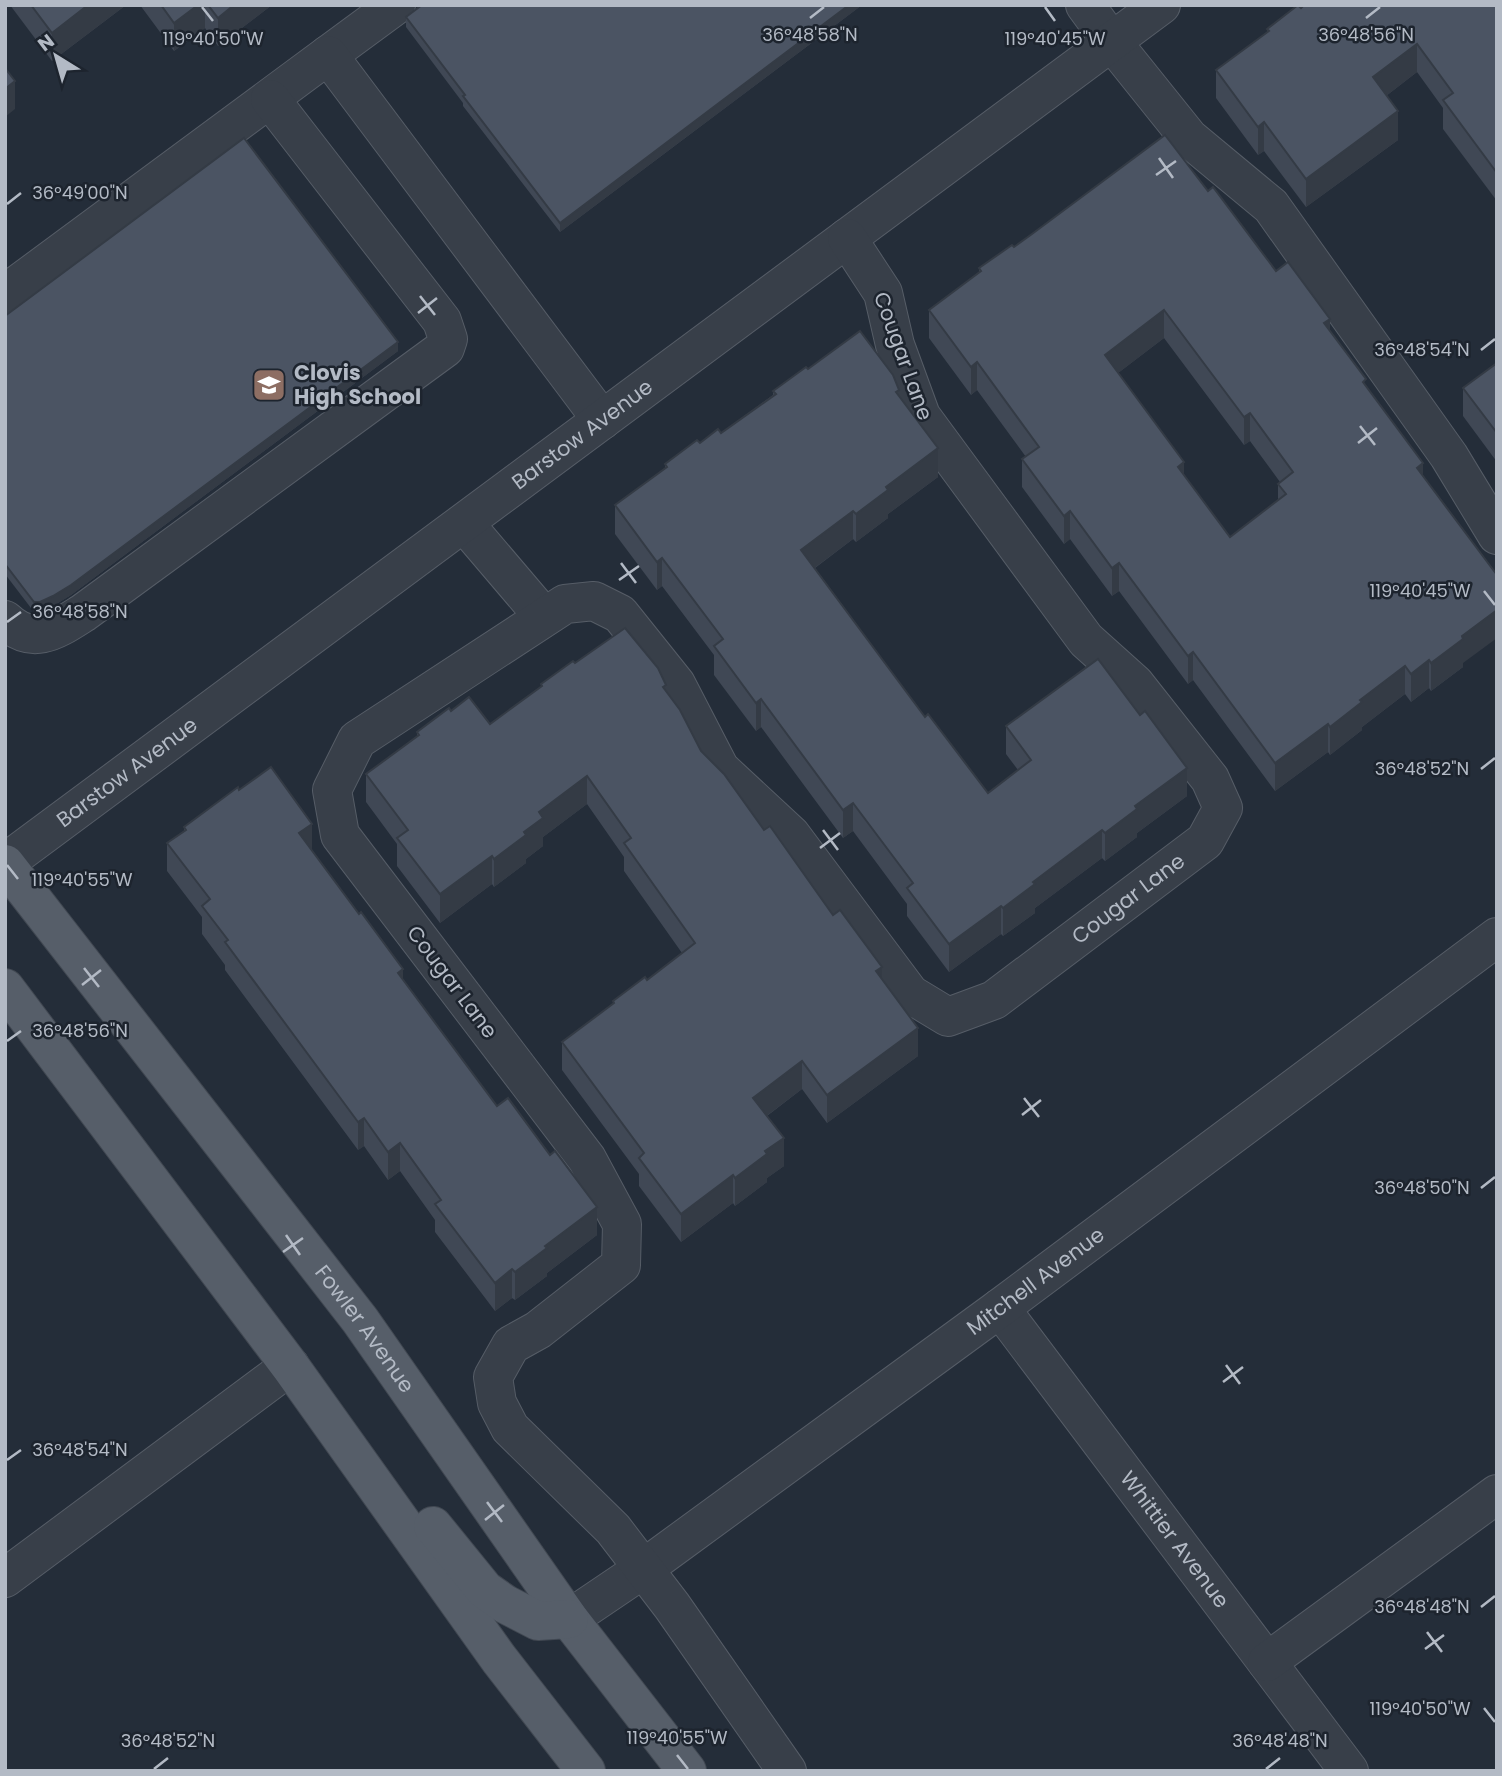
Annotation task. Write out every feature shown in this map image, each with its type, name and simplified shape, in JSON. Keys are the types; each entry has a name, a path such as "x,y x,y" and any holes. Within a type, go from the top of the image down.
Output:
{"main road":[{"name":"Fowler Avenue","path":"5,864 360,1320 569,1619 687,1771"},
{"path":"5,988 290,1366 499,1659 586,1771"},
{"path":"378,1489 415,1503 485,1590 505,1604 538,1621 569,1619"}],"street":[{"path":"5,294 396,5"},
{"path":"1085,5 1189,138 1271,206 1449,456 1497,536"},
{"name":"Barstow Avenue","path":"5,864 1161,5"},
{"path":"328,55 602,420"},
{"path":"5,620 16,630 36,635 55,630 83,613 445,348 448,340 442,321 270,99"},
{"name":"Cougar Lane","path":"643,1569 613,1529 510,1428 497,1403 493,1377 511,1345 538,1330 621,1265 622,1224 587,1159 340,835 332,790 357,740 565,604 594,601 620,614 676,684 720,769 790,835 910,994 948,1017 994,1000 1205,841 1223,808 1210,779 1135,684 1086,640 921,416 895,345 883,293 848,238"},
{"path":"464,523 544,617"},
{"name":"Mitchell Avenue","path":"569,1619 643,1569 1000,1308 1497,937"},
{"name":"Whittier Avenue","path":"1000,1308 1349,1771"},
{"path":"5,1578 290,1366"},
{"path":"1267,1662 1497,1494"},
{"path":"643,1569 787,1771"}],"building":[{"path":"31,5 88,5 52,33"},
{"path":"161,5 198,5 174,23"},
{"path":"208,5 234,5 218,18"},
{"path":"422,5 849,5 560,223 406,17"},
{"path":"1298,5 1301,8 1304,5 1497,5 1497,173 1443,100 1453,93 1417,44 1373,77 1398,111 1306,179 1264,122 1258,127 1216,70 1269,31 1267,29"},
{"path":"5,68 15,81 5,89"},
{"path":"1165,135 1208,191 1213,187 1276,271 1288,262 1330,319 1324,323 1366,379 1363,382 1423,463 1417,468 1497,575 1497,610 1462,636 1463,639 1411,674 1405,666 1330,727 1328,724 1275,763 1193,652 1188,656 1119,563 1112,568 1070,511 1064,516 1022,459 1039,447 977,362 971,367 929,310 981,271 979,268 1012,245 1014,247","holes":["1164,310 1244,417 1250,413 1293,472 1278,484 1286,494 1230,537 1178,467 1184,462 1105,355"]},
{"path":"244,138 398,342 71,585 40,602 34,602 5,564 5,316"},
{"path":"860,331 893,375 899,390 896,392 938,448 886,487 888,490 856,514 853,511 801,550 925,717 928,714 988,793 1031,760 1006,726 1098,659 1140,715 1145,711 1187,768 1135,806 1137,809 1105,833 1102,830 1003,908 1001,906 949,944 907,888 913,883 853,803 843,810 761,699 756,703 714,646 723,639 662,558 657,562 615,505 667,467 665,464 697,440 700,443 718,429 721,433 776,394 773,391"},
{"path":"1497,363 1497,433 1463,388"},
{"path":"625,628 658,668 666,685 663,687 680,710 701,751 724,774 764,830 770,826 833,915 840,910 882,967 876,971 918,1028 827,1095 802,1061 753,1098 784,1138 735,1178 733,1175 681,1214 639,1158 644,1153 562,1042 645,977 647,980 695,943 624,843 631,838 587,776 539,812 543,818 524,832 526,835 440,894 397,838 408,830 366,774 419,735 417,732 449,708 451,711 469,697 490,724 573,661 575,663"},
{"path":"271,767 312,824 299,833 403,969 398,973 497,1106 508,1098 550,1155 555,1151 597,1207 515,1272 512,1269 495,1283 435,1204 441,1200 400,1143 388,1152 364,1118 358,1122 225,942 228,940 202,906 210,899 167,843 238,787 239,790"}],"place":[{"name":"Clovis High School","path":"269,385"}]}
